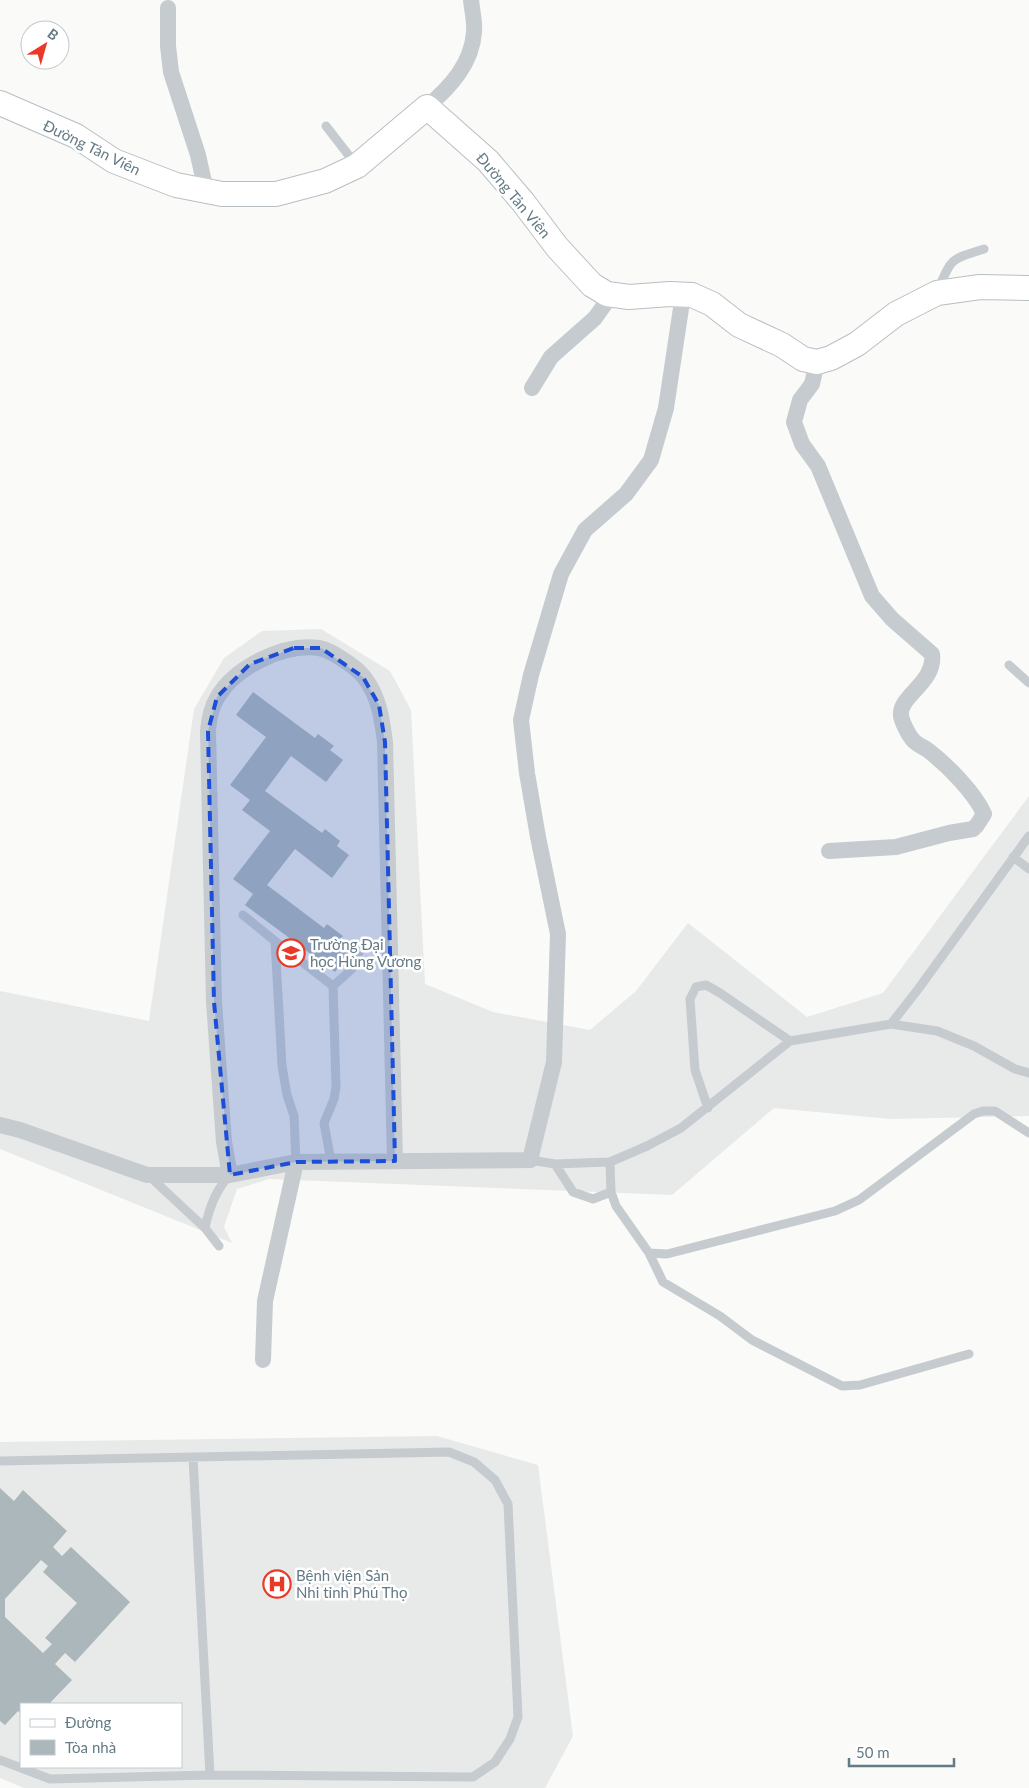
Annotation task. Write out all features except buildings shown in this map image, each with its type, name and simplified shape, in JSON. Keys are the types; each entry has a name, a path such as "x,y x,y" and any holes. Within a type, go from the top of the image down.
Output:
{"street":[{"path":"427,108 455,80 468,60 474,32 471,0"},
{"path":"168,8 168,46 171,72 198,155 206,191"},
{"name":"Đường Tản Viên","path":"0,103 76,136 114,161 176,186 222,194 276,194 325,181 358,166 427,108 488,161 557,247 592,285 607,294 629,297 670,294 692,295 712,304 739,325 782,345 803,359 817,362"},
{"path":"828,851 896,847 949,833 973,829 984,814 978,802 961,782 930,752 912,740 901,717 902,709 911,695 927,678 933,661 932,654 892,619 872,596 818,466 802,444 794,422 800,400 812,384 817,362 831,358 857,344 896,314 936,293 980,287 1029,288"},
{"path":"532,388 551,358 595,318 612,294"},
{"path":"0,1125 20,1130 148,1175 230,1175 296,1162 530,1160 554,1062 558,934 538,837 527,773 521,720 531,675 561,574 585,530 626,494 651,460 666,408 683,295"},
{"path":"230,1175 224,1142 214,1002 208,730 210,712 217,697 229,682 250,664 294,648 320,648 343,660 363,677 379,705 385,742 394,1161"},
{"path":"263,1360 265,1301 296,1162"}],"lane":[{"path":"326,126 358,166"},
{"path":"936,293 950,262 957,257 984,250"},
{"path":"1009,665 1029,683"},
{"path":"891,1024 1029,836"},
{"path":"1013,857 1029,869"},
{"path":"243,915 333,986"},
{"path":"275,942 282,1066 287,1095 294,1116 296,1162"},
{"path":"331,1161 324,1123 334,1099 336,1087 333,986 352,969 360,950"},
{"path":"708,1108 695,1070 690,999 696,987 706,985 720,993 790,1042"},
{"path":"530,1160 555,1164 610,1162 647,1146 681,1128 790,1042 891,1024 937,1031 974,1046 1015,1069 1029,1073"},
{"path":"649,1253 667,1254 835,1210 859,1200 974,1114 995,1110 1029,1133"},
{"path":"610,1162 611,1192 616,1206 649,1253 663,1282 720,1316 752,1340 842,1386 860,1385 969,1354"},
{"path":"555,1164 573,1192 593,1199 611,1192"},
{"path":"148,1175 205,1228 218,1246"},
{"path":"205,1228 208,1211 220,1185 230,1175"},
{"path":"0,1461 449,1452 474,1462 495,1480 508,1504 518,1717 510,1739 495,1762 474,1777 210,1775 50,1779 21,1768"},
{"path":"193,1458 210,1775"},
{"path":"0,1760 20,1768"}],"highlighted area":[{"path":"294,648 321,648 363,677 379,705 385,742 395,1161 296,1162 230,1175 214,1002 208,731 217,697 250,664"}],"shaded area":[{"name":"Trường Đại học Hùng Vương","path":"321,629 390,671 411,710 425,984 493,1012 590,1030 636,991 688,923 807,1017 883,993 1029,796 1029,1116 890,1119 774,1108 672,1195 269,1179 237,1189 224,1227 232,1243 0,1149 0,991 149,1021 194,709 224,658 262,631"},
{"name":"Bệnh viện Sản Nhi tỉnh Phú Thọ","path":"437,1436 538,1465 573,1736 545,1788 24,1788 0,1778 0,1442"}],"place":[{"name":"Trường Đại học Hùng Vương","path":"291,953"},
{"name":"Bệnh viện Sản Nhi tỉnh Phú Thọ","path":"277,1584"}]}
